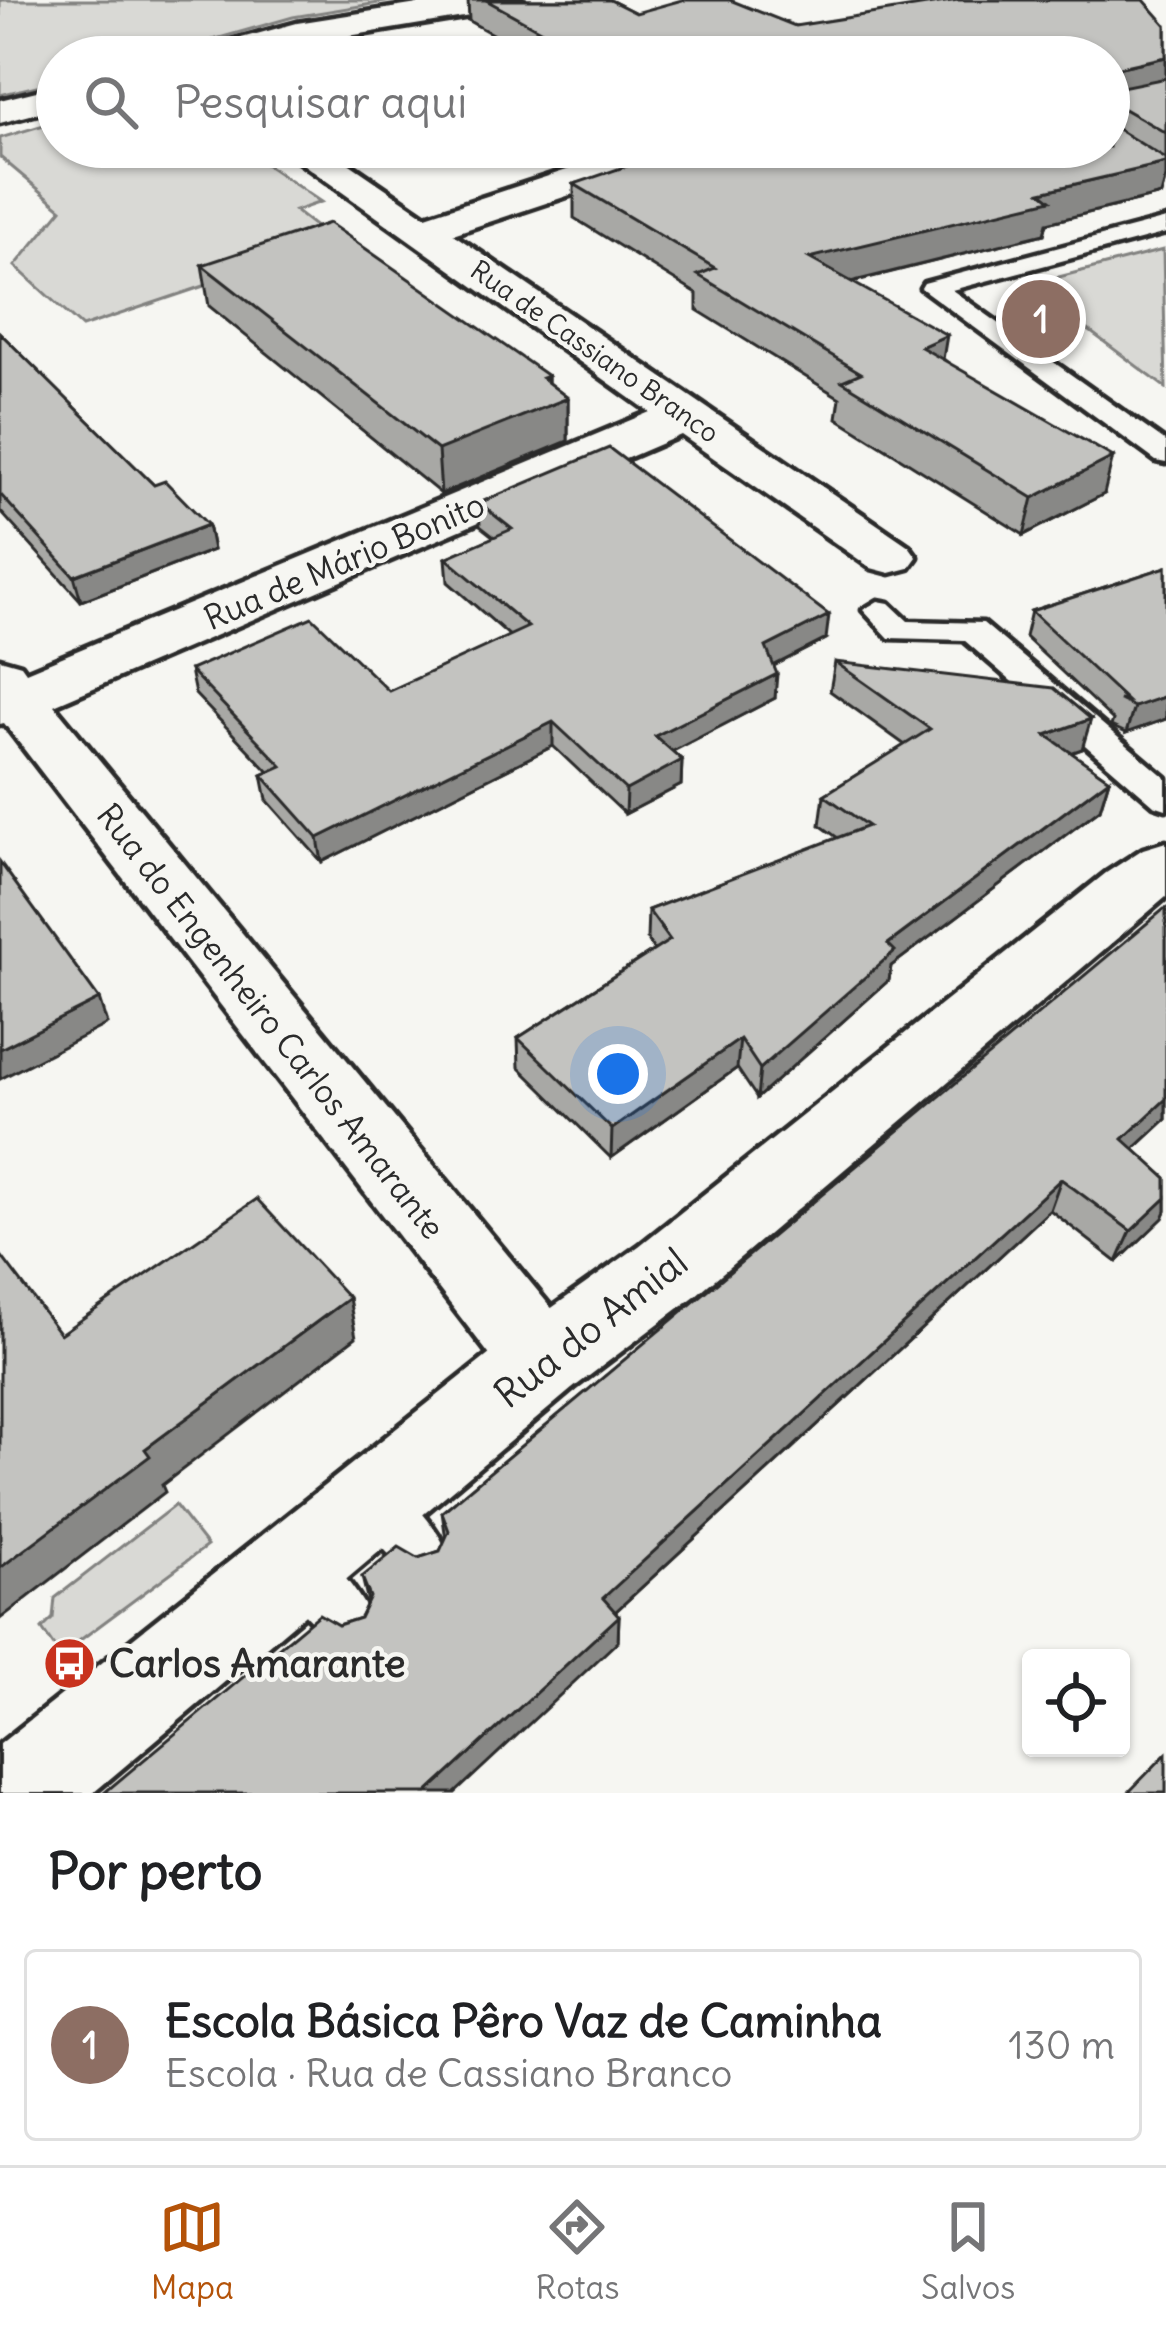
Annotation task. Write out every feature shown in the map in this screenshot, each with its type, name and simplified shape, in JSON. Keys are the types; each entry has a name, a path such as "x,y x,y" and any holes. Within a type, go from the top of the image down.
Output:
{"street":[{"path":"290,36 506,0"},
{"path":"0,112 36,103"},
{"name":"Rua de Cassiano Branco","path":"330,168 890,557"},
{"path":"421,231 612,168"},
{"name":"Rua de Mário Bonito","path":"6,695 688,414"},
{"name":"Rua do Engenheiro Carlos Amarante","path":"6,695 544,1361"},
{"name":"Rua do Amial","path":"17,1793 322,1593 400,1528 544,1361 667,1271 1129,890 1166,865"}],"lane":[{"path":"1166,226 933,288 1166,455"},
{"path":"878,610 900,631 971,630 1166,797"}],"shaded area":[{"path":"0,0 397,0 293,17 226,36 36,36 36,86 0,95"},
{"path":"36,127 36,168 271,168 321,202 295,211 335,242 82,327 15,266 62,209 0,157 0,138"},
{"path":"1163,250 1166,388 1028,285"},
{"path":"175,1505 207,1546 60,1655 42,1629 53,1618 55,1598"}],"building":[{"path":"486,0 610,0 636,13 682,0 730,0 795,26 958,0 1144,0 1166,25 1166,57 1130,65 1130,36 551,36"},
{"path":"1166,78 1166,133 1130,112 1130,85"},
{"path":"1130,137 1166,163 1041,192 1051,200 809,258 947,335 921,347 1113,457 1033,498 842,381 861,373 698,275 715,268 574,184 621,168 1130,168"},
{"path":"329,223 548,376 542,378 568,398 438,450 202,265"},
{"path":"0,333 154,485 165,481 208,525 74,576 0,494"},
{"path":"609,448 829,615 766,647 777,674 655,736 682,760 626,790 553,722 318,838 262,775 282,766 190,670 312,617 389,691 528,627 446,558 512,529 479,503"},
{"path":"1166,567 1166,696 1134,707 1119,700 1127,701 1031,611"},
{"path":"835,662 1054,688 1091,719 1046,735 1109,779 888,944 895,951 760,1069 740,1039 612,1129 518,1038 670,940 648,910 868,826 824,795 930,729"},
{"path":"0,862 99,999 0,1049"},
{"path":"1164,909 1166,1099 1123,1139 1166,1178 1166,1198 1131,1231 1061,1179 603,1598 619,1616 427,1793 104,1793 319,1614 338,1625 360,1618 370,1597 362,1577 399,1547 418,1558 440,1551 449,1531 442,1512"},
{"path":"257,1199 349,1298 145,1449 150,1456 0,1568 0,1254 60,1334"},
{"path":"1166,1754 1166,1793 1128,1793"}],"place":[{"name":"Escola Básica Pêro Vaz de Caminha","path":"1041,319"},
{"name":"Carlos Amarante","path":"70,1663"}]}
